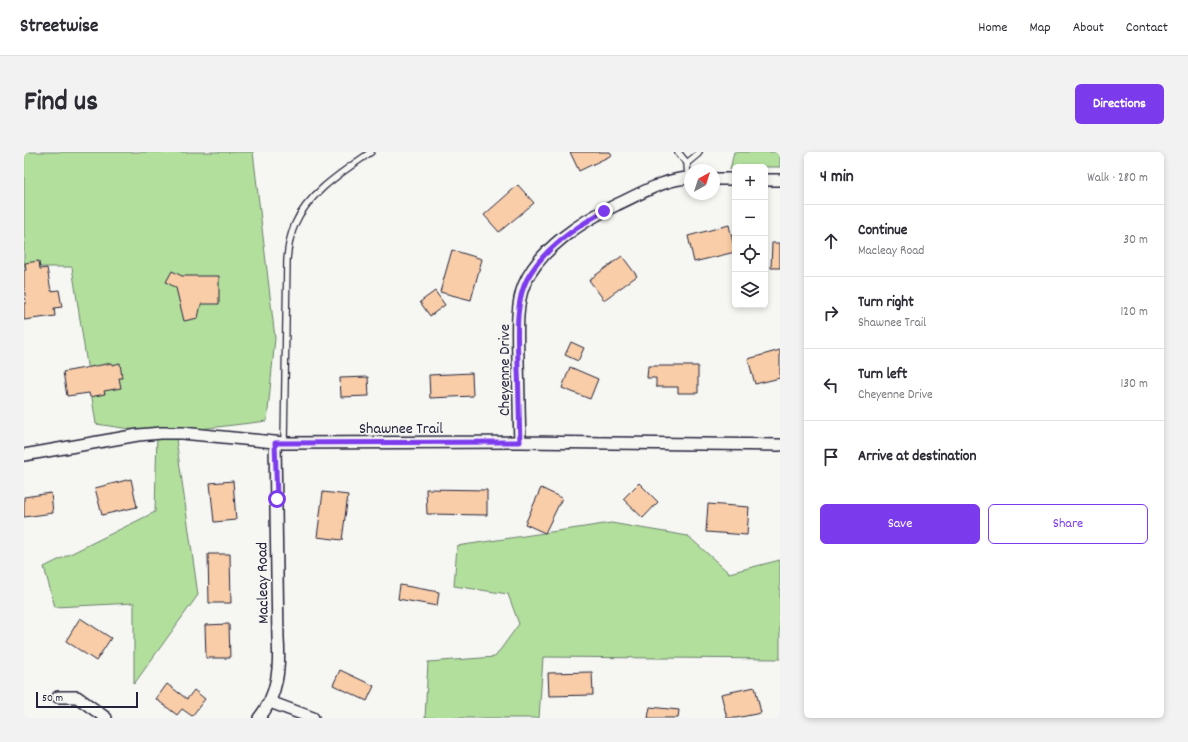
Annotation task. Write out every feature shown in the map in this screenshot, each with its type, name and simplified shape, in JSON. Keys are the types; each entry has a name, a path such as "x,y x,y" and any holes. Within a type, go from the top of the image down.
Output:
{"street":[{"name":"Cheyenne Drive","path":"520,442 518,322 521,295 528,277 545,255 558,242 580,225 604,211 652,188 684,179"},
{"path":"720,179 732,179"},
{"path":"768,180 780,180"},
{"name":"Shawnee Trail","path":"24,455 138,435 161,433 182,433 279,443 520,442 780,445"},
{"name":"Macleay Road","path":"259,718 270,702 277,684 280,657 278,639 279,443"},
{"path":"58,697 77,697 106,718"},
{"path":"270,702 313,718"}],"lane":[{"path":"279,443 289,241 295,223 304,207 333,179 371,152"},
{"path":"678,152 687,163 698,152"}],"green space":[{"path":"24,152 253,152 275,338 267,421 175,432 198,595 134,684 134,603 55,607 44,567 155,512 157,433 96,424 72,267 24,267"},
{"path":"734,152 780,152 780,167 768,167 768,164 732,164 732,170 730,170"},
{"path":"611,523 688,536 729,573 780,560 780,659 543,657 539,718 425,718 428,662 495,657 519,624 508,594 454,586 457,546"}],"building":[{"path":"570,152 610,152 612,155 579,171"},
{"path":"518,185 534,203 499,232 484,215"},
{"path":"729,225 732,238 732,253 694,262 688,236"},
{"path":"772,243 780,243 780,268 771,268"},
{"path":"452,250 482,259 471,300 440,292"},
{"path":"622,256 637,276 604,300 589,280"},
{"path":"39,261 40,269 47,268 51,291 59,290 62,307 54,308 55,316 24,320 24,303 26,303 24,287 24,270 26,270 25,263"},
{"path":"172,271 182,276 219,276 219,304 201,304 198,318 184,321 176,288 166,282"},
{"path":"435,291 445,305 430,316 420,302"},
{"path":"571,342 584,348 578,361 565,355"},
{"path":"780,350 780,378 755,384 748,359"},
{"path":"112,363 112,365 120,363 122,378 119,378 121,388 104,391 105,394 90,397 89,393 67,396 63,372"},
{"path":"648,366 698,366 698,393 678,393 678,387 656,387 656,378 647,378"},
{"path":"570,367 598,379 590,399 562,388"},
{"path":"472,373 473,396 430,398 429,375"},
{"path":"368,377 369,396 341,397 340,378"},
{"path":"131,479 137,507 102,515 95,488"},
{"path":"233,481 236,520 214,522 210,483"},
{"path":"639,483 658,502 643,518 623,499"},
{"path":"541,488 562,498 545,533 525,524"},
{"path":"426,489 487,490 487,515 427,514"},
{"path":"323,492 348,495 342,540 317,537"},
{"path":"51,493 53,513 24,517 24,497"},
{"path":"708,504 749,507 747,535 706,532"},
{"path":"208,554 230,554 231,603 209,603"},
{"path":"400,585 439,592 437,606 398,599"},
{"path":"80,618 111,638 96,661 66,641"},
{"path":"229,624 230,658 206,658 205,625"},
{"path":"340,670 374,686 367,701 333,685"},
{"path":"592,672 593,695 549,696 548,673"},
{"path":"167,684 187,699 194,690 205,699 192,716 182,709 177,715 156,699"},
{"path":"755,687 761,713 736,718 727,718 721,694"},
{"path":"650,707 679,710 678,718 648,718"}],"route":[{"path":"277,499 275,443 520,442 517,335 521,295 524,286 533,270 558,242 580,225 604,211"}]}
